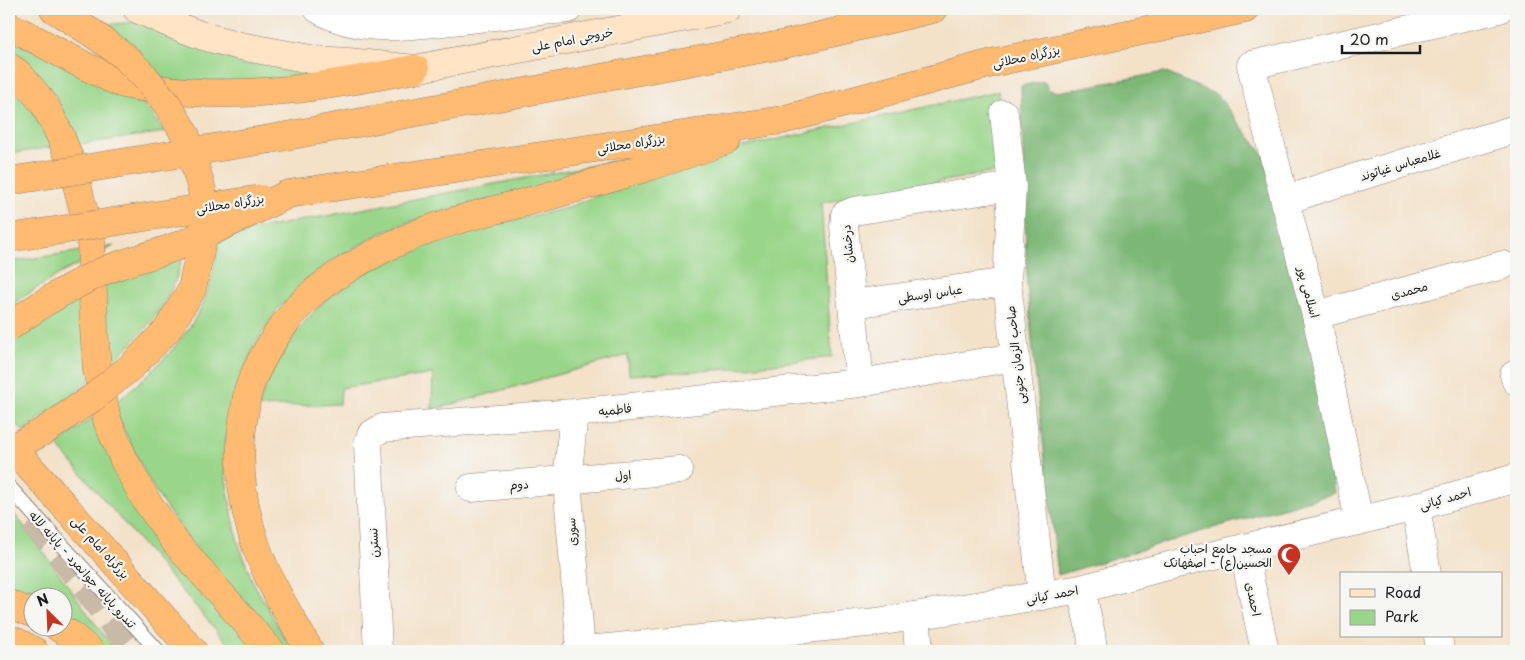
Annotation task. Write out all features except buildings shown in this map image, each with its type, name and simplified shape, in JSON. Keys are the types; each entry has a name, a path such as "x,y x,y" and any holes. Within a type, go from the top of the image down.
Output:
{"highway":[{"path":"9,450 44,431 91,398 132,366 167,330 192,289 205,224 202,190 186,136 167,104 145,77 124,56 54,9"},
{"path":"9,181 270,139 781,45 933,9"},
{"name":"بزرگراه محلاتی","path":"9,238 782,120 996,62 1245,9"},
{"path":"9,26 76,62 124,84 188,93 235,94 291,90 349,82 416,69"},
{"path":"9,67 19,74 45,105 72,165 91,240 97,369 107,420 121,452 145,499 176,543 271,651"},
{"path":"310,651 278,596 256,548 246,511 241,482 240,456 243,420 249,386 268,348 288,320 313,293 338,274 406,238 443,224 679,158 782,120"},
{"path":"9,327 50,299 94,276 138,258 178,246 233,222 288,194"},
{"name":"بزرگراه امام علی","path":"9,444 194,651"},
{"path":"9,604 22,609"},
{"path":"72,636 90,651"},
{"path":"9,639 34,651"}],"main road":[{"name":"خروجی امام علی","path":"137,9 203,36 240,46 316,60 416,69 728,9"}],"street":[{"path":"318,9 334,18 350,22 371,26 401,26 568,9"},
{"name":"اسلامی پور","path":"1359,521 1316,315 1251,65 1499,9"},
{"name":"صاحب الزمان جنوبی","path":"1004,114 1012,186 1007,282 1042,596"},
{"name":"غلامعباس غیاثوند","path":"1285,201 1318,189 1516,129"},
{"name":"درخشان","path":"860,383 844,226 845,215 1012,186"},
{"name":"محمدی","path":"1316,315 1503,265"},
{"name":"عباس اوسطی","path":"853,304 1007,282"},
{"name":"فاطمیه","path":"371,435 382,428 574,413 860,383 1015,357"},
{"name":"سوری","path":"574,413 568,481 581,651"},
{"name":"نسترن","path":"371,435 368,444 378,651"},
{"name":"اول","path":"568,481 679,470"},
{"name":"احمد کیانی","path":"576,651 673,647 876,622 1081,589 1416,507 1516,478"},
{"name":"دوم","path":"471,488 568,481"},
{"path":"1416,507 1427,572"},
{"name":"احمدی","path":"1243,548 1265,651"},
{"path":"1081,589 1092,634 1093,651"},
{"path":"916,616 919,651"},
{"path":"1438,638 1440,651"}],"lane":[{"name":"تندرو پایانه جوانمرد - پایانه لاله","path":"9,487 158,651"}],"green space":[{"path":"138,22 345,71 275,80 166,82 103,25"},
{"path":"9,39 134,91 165,132 73,145 9,55"},
{"path":"1164,72 1217,95 1264,155 1313,341 1335,493 1058,575 1027,284 1021,86 1044,81 1049,90 1058,92"},
{"path":"9,79 23,93 53,147 9,154"},
{"path":"998,91 1006,170 821,203 832,357 731,369 629,375 628,355 432,410 433,374 341,388 340,404 258,407 272,369 288,341 317,308 355,278 407,251 470,230 567,208 715,153"},
{"path":"689,147 410,222 381,233 327,263 277,310 254,346 231,410 226,439 225,471 238,542 252,580 292,651 283,651 178,525 150,482 113,405 154,369 189,328 206,296 220,236"},
{"path":"114,246 61,273 9,306 9,262"},
{"path":"184,251 169,294 155,316 138,337 109,365 101,284"},
{"path":"85,291 89,382 23,431 9,416 9,340"},
{"path":"97,414 253,651 234,651 57,445"},
{"path":"9,508 33,537 70,588 22,588 22,597 9,591"},
{"path":"72,591 115,651 105,651 72,624"}],"tunnel":[{"path":"32,521 48,538 134,651"}],"place":[{"name":"مسجد جامع احباب الحسین(ع) - اصفهانک","path":"1289,576"}]}
